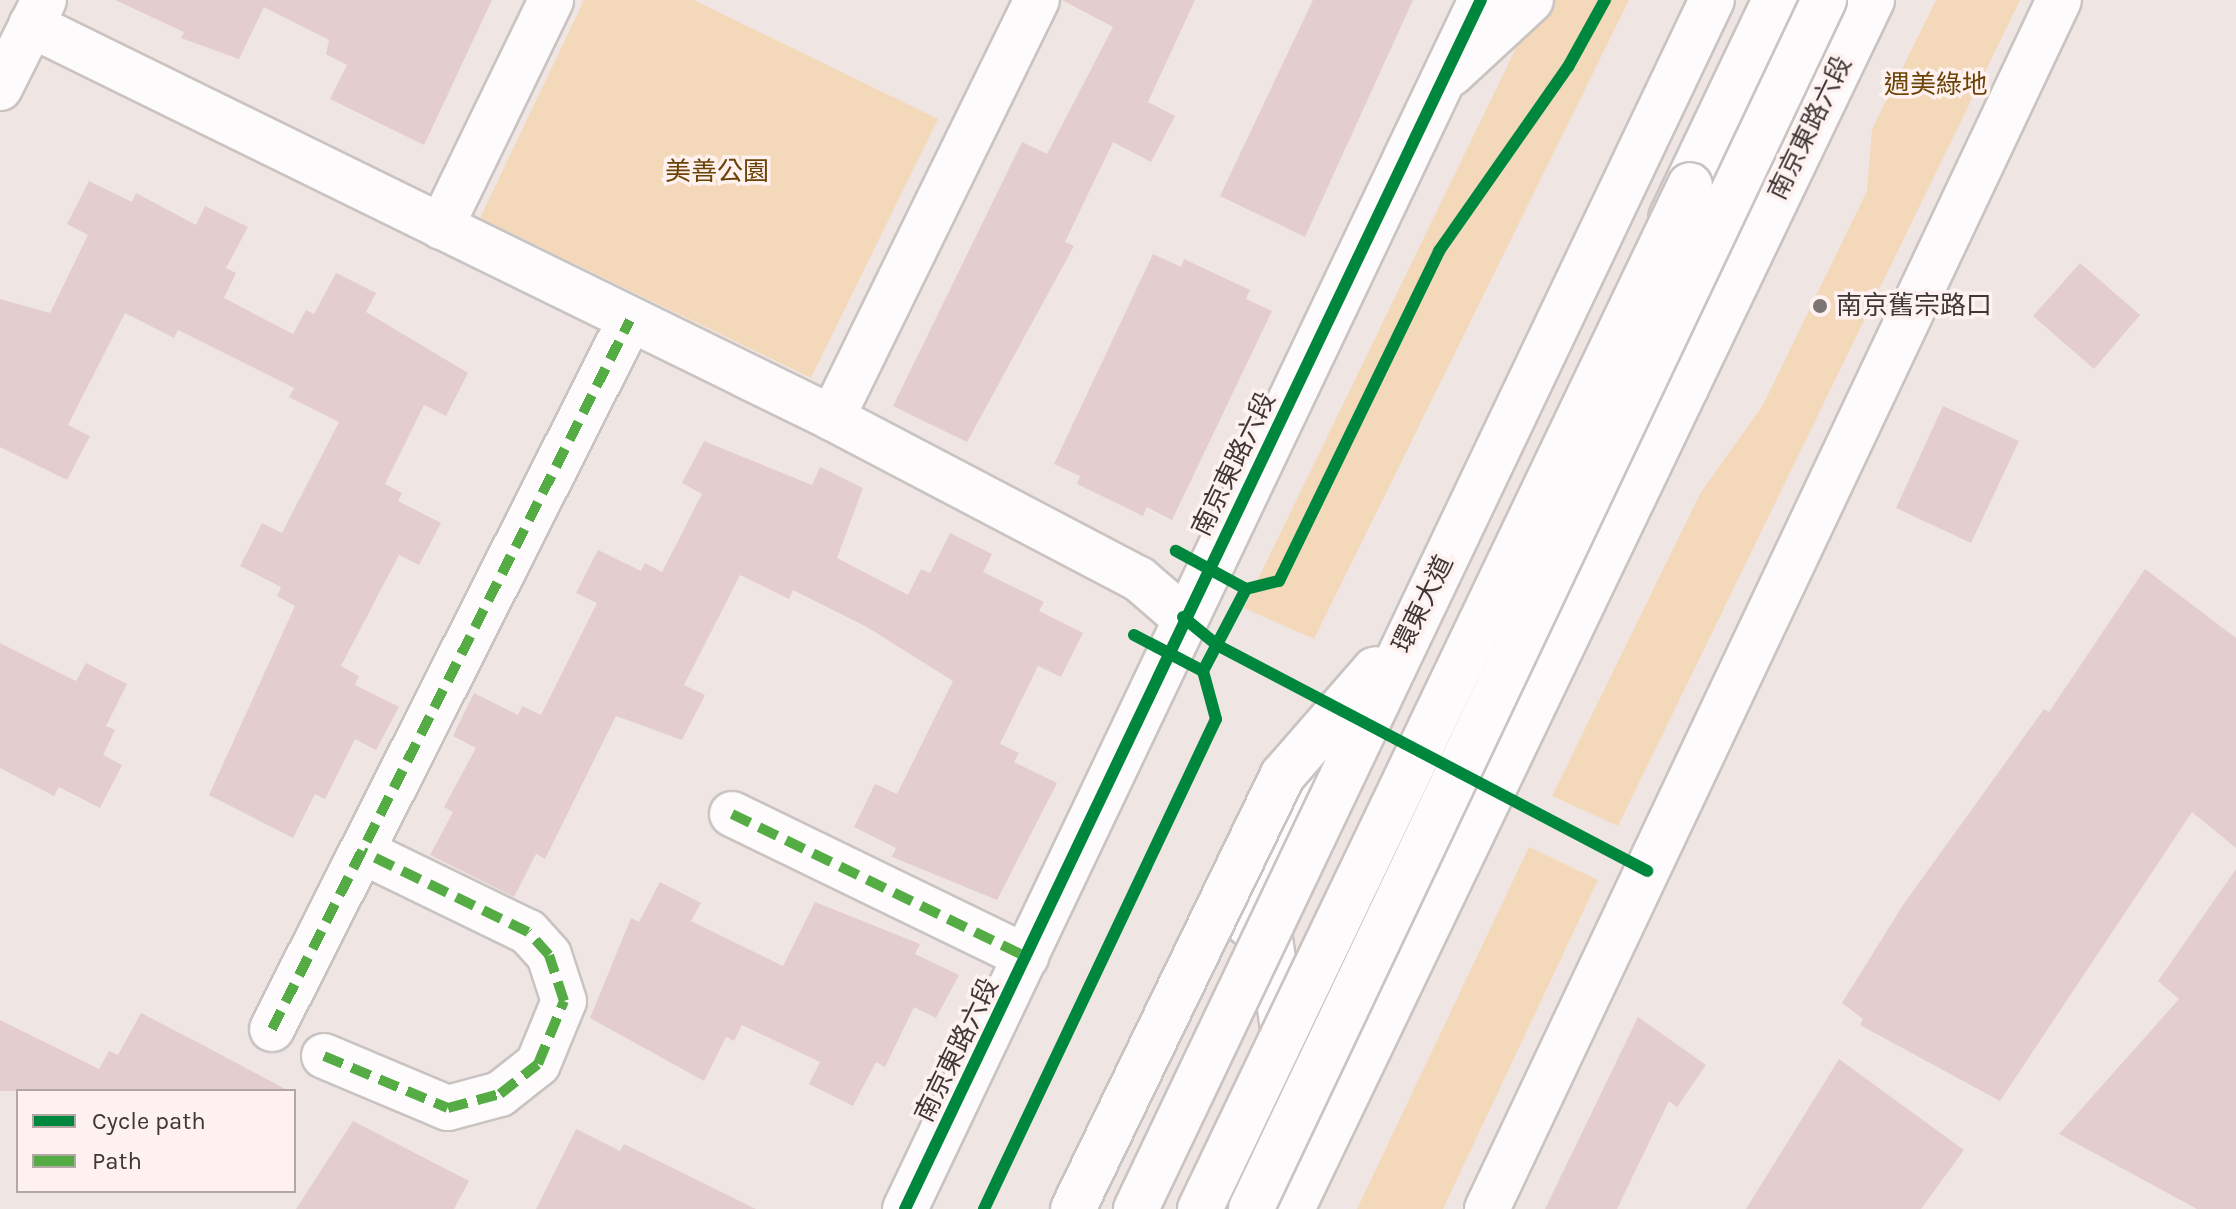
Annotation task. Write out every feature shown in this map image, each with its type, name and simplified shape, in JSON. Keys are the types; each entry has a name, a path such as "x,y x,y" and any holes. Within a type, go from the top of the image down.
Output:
{"main road":[{"path":"441,227 551,0"},
{"path":"832,418 1037,0"},
{"name":"南京東路六段","path":"905,1209 1026,957 1183,617 1481,0"},
{"path":"1443,80 1531,0"},
{"path":"1116,1209 1263,890 1691,0"},
{"name":"環東大道","path":"1136,1209 1712,0"},
{"path":"1198,1209 1775,0"},
{"name":"南京東路六段","path":"1292,1209 1872,0"},
{"path":"1487,1209 2059,0"},
{"path":"1198,1209 1690,185 1819,11"},
{"path":"1251,1209 1819,11"},
{"path":"0,88 38,13 441,227 832,418 1139,579 1183,617"},
{"path":"272,1029 630,320"},
{"path":"1502,573 1686,388"},
{"path":"1073,1209 1283,775 1413,624"},
{"path":"732,814 1026,957"},
{"path":"324,1056 448,1108 500,1094 538,1064 564,1001 549,955 528,932 363,852"},
{"path":"1263,890 1283,1029"}],"green space":[{"name":"美善公園","path":"584,0 694,0 938,119 811,378 480,218"},
{"path":"1554,0 1629,0 1314,639 1244,608 1517,46"},
{"name":"週美綠地","path":"1936,0 2020,0 1618,826 1552,796 1701,492 1763,405 1867,191 1872,129"},
{"path":"1529,847 1598,880 1443,1209 1357,1209"}],"building":[{"path":"115,0 492,0 424,145 330,99 347,65 326,54 329,40 264,7 239,59 181,38 184,32"},
{"path":"1062,0 1195,0 1148,102 1175,116 1151,162 1113,142 1065,242 1074,246 967,442 893,406 1022,142 1047,154 1113,27"},
{"path":"1313,0 1413,0 1305,237 1220,196"},
{"path":"89,181 132,202 136,193 196,225 205,206 248,227 226,268 236,273 224,298 293,334 306,310 314,314 336,273 376,293 366,312 468,373 446,416 424,405 385,484 402,493 398,501 441,523 419,565 399,555 341,666 359,676 355,685 399,707 376,750 355,739 325,799 315,794 293,838 209,795 295,606 277,596 281,587 240,566 262,523 282,533 339,422 289,397 294,388 178,330 174,338 125,313 68,425 90,436 67,480 0,447 0,299 50,313 88,235 67,224"},
{"path":"1153,254 1181,267 1184,259 1250,290 1246,299 1272,311 1172,520 1147,507 1143,516 1077,484 1080,476 1054,464"},
{"path":"2080,263 2140,315 2094,369 2033,316"},
{"path":"1943,406 2019,441 1971,543 1896,508"},
{"path":"704,441 812,485 820,467 863,488 837,558 908,595 921,569 930,573 950,533 992,554 983,572 1044,602 1039,611 1083,633 1061,677 1038,666 1000,744 1019,753 1014,762 1057,783 997,900 892,857 896,848 854,827 875,784 897,794 953,681 867,627 793,590 789,599 740,575 684,685 705,695 682,740 616,716 545,859 536,854 514,897 430,855 453,812 444,807 476,748 453,736 474,693 518,715 522,706 541,715 597,603 576,593 598,550 641,571 645,563 662,572 702,494 682,483"},
{"path":"2145,569 2236,638 2236,848 2192,812 2000,1101 1860,1025 1863,1019 1842,1003 1903,905 2044,709 2049,712"},
{"path":"0,643 76,681 86,663 127,684 106,726 115,730 103,755 122,765 100,808 59,787 54,796 0,768"},
{"path":"2236,869 2236,1209 2197,1209 2059,1134 2179,999 2158,981"},
{"path":"660,882 701,903 691,921 783,966 815,902 920,944 915,954 959,975 936,1018 914,1007 885,1067 876,1062 853,1106 809,1084 820,1062 742,1025 734,1041 726,1037 704,1081 590,1018 631,918 639,922"},
{"path":"141,1013 285,1089 0,1091 0,1020 99,1069 109,1051 118,1055"},
{"path":"1638,1017 1706,1065 1677,1107 1669,1101 1617,1209 1545,1209"},
{"path":"1839,1059 1964,1150 1921,1209 1746,1209"},
{"path":"353,1121 469,1181 454,1209 296,1209"},
{"path":"576,1129 620,1151 624,1144 756,1209 536,1209"}],"marked path":[{"path":"272,1029 630,320"},
{"path":"732,814 1026,957"},
{"path":"324,1056 448,1108 500,1094 538,1064 564,1001 549,955 528,932 363,852"}],"cycle path":[{"path":"905,1209 1481,0"},
{"path":"1246,589 1279,581 1439,251 1568,67 1605,0"},
{"path":"1134,635 1203,671 1246,589 1176,551"},
{"path":"1183,617 1217,645 1647,871"},
{"path":"984,1209 1216,719 1203,671"}],"place":[{"name":"南京舊宗路口","path":"1820,306"}]}
